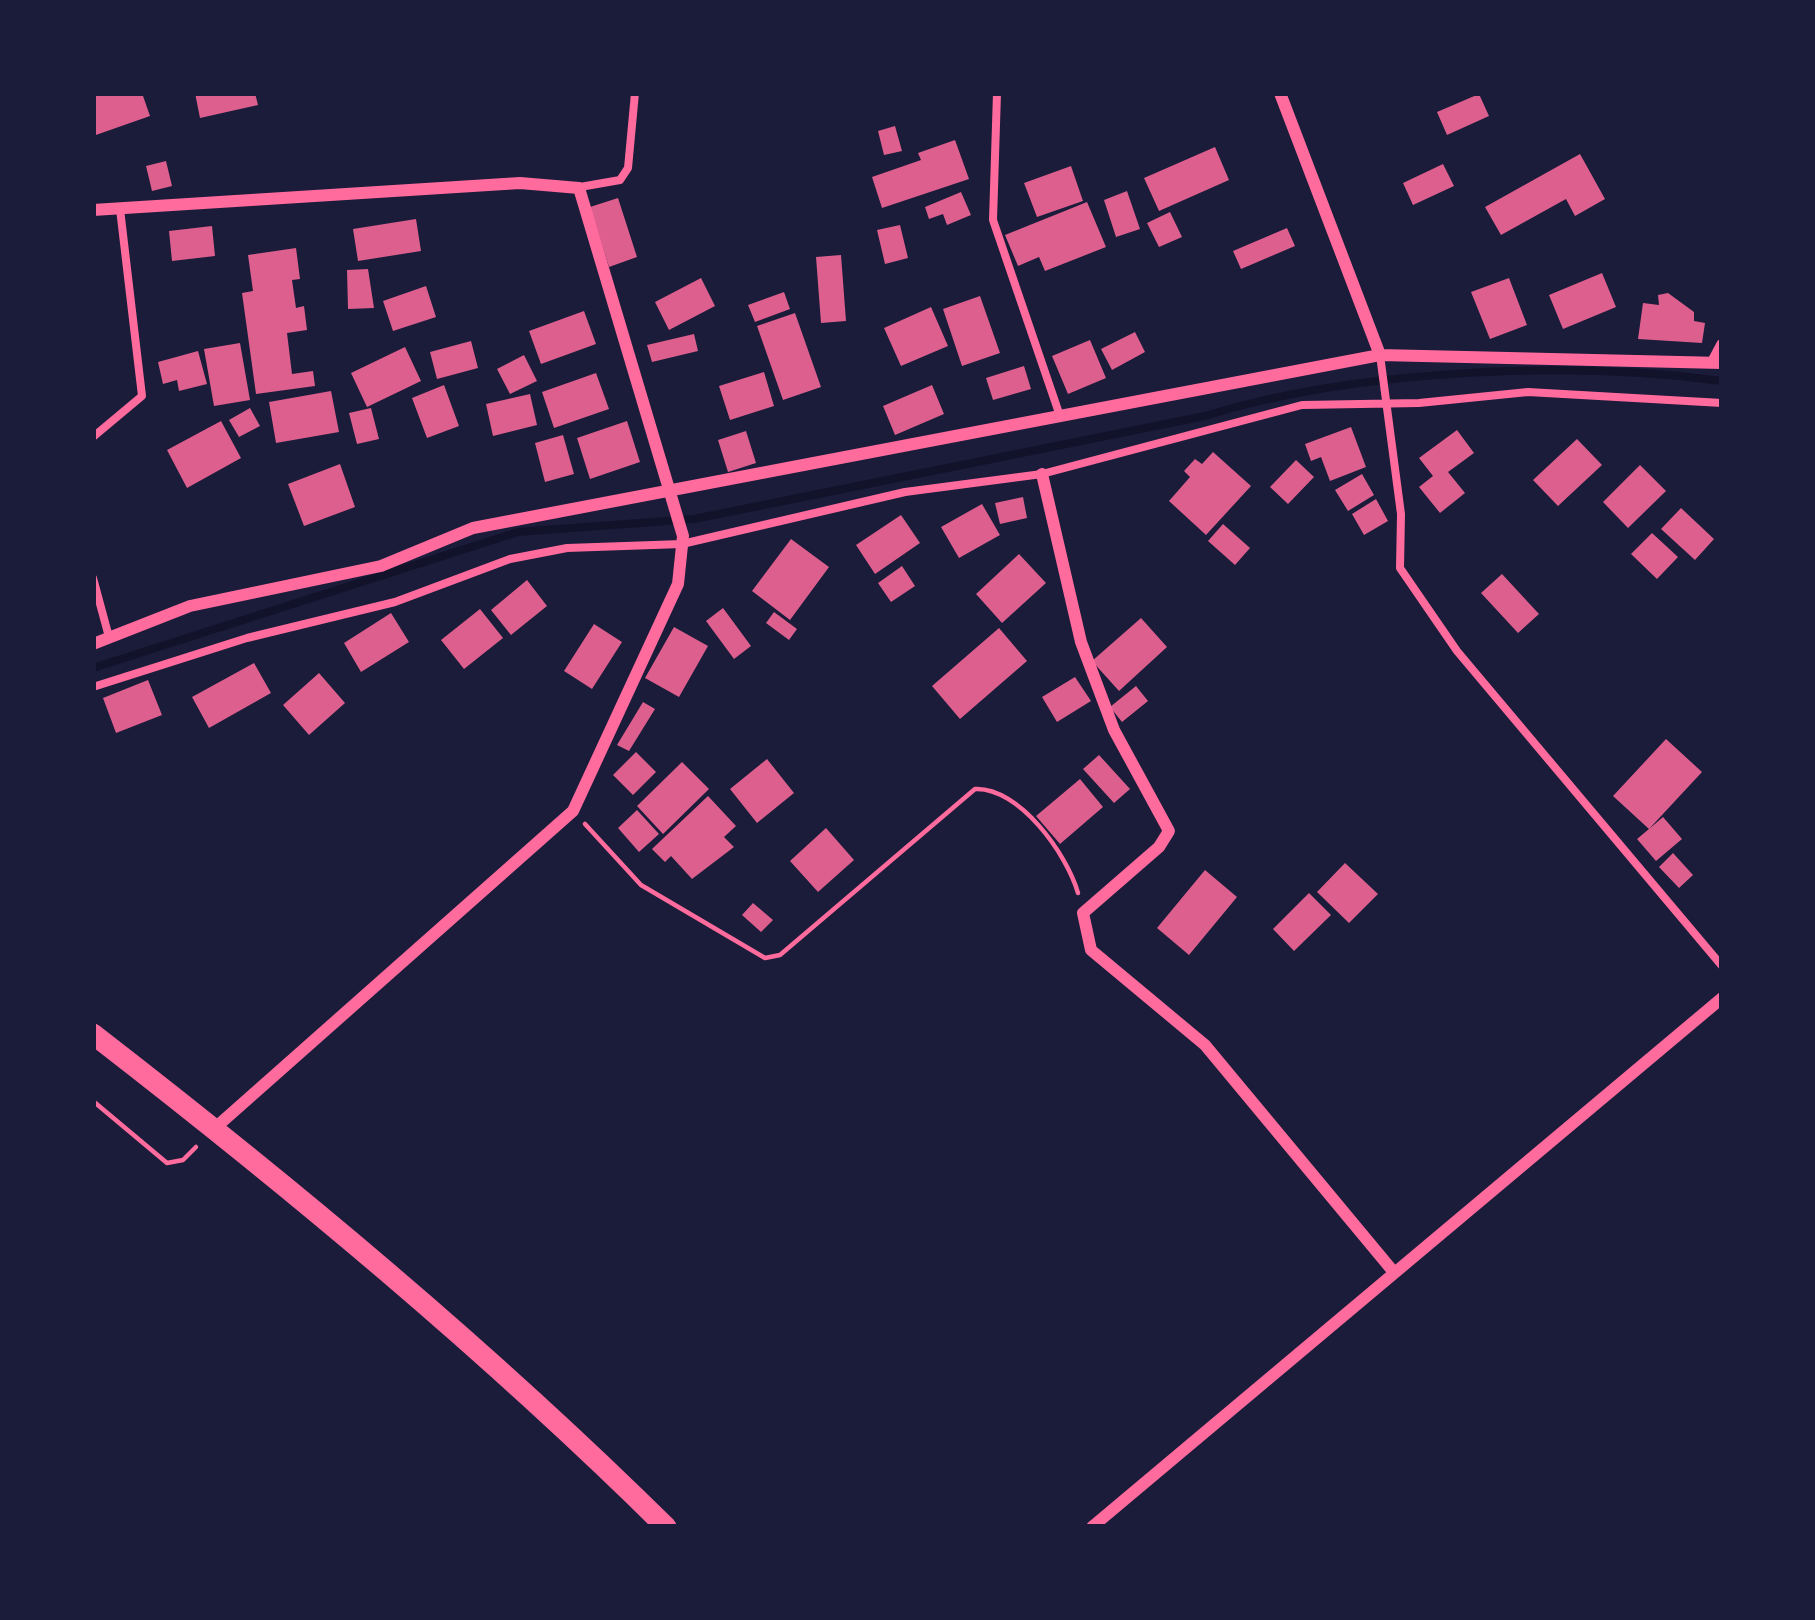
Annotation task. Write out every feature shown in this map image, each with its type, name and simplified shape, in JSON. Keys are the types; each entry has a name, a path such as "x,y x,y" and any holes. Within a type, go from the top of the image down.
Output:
{"main road":[{"path":"93,1034 214,1128 462,1339 666,1527"}],"street":[{"path":"1280,93 1381,360"},
{"path":"93,210 520,183 579,188 682,540 678,584 573,811 214,1128"},
{"path":"93,644 190,605 381,566 473,528 1061,418 1381,360 1718,363 1722,345"},
{"path":"1042,474 1081,642 1114,730 1169,831 1159,847 1083,913 1091,950 1205,1045 1392,1270"},
{"path":"1092,1527 1392,1270 1722,998"}],"lane":[{"path":"579,188 620,180 628,168 635,93"},
{"path":"997,93 993,220 1061,418"},
{"path":"93,437 142,396 120,209"},
{"path":"1381,360 1401,514 1400,568 1419,602 1722,966"},
{"path":"93,687 247,638 395,602 510,559 567,548 682,540 905,492 1042,474 1302,405 1387,398 1419,404 1528,392 1722,403"},
{"path":"93,578 109,638"}],"path":[{"path":"573,811 641,885 754,957 780,955 975,789 992,788 1020,807 1071,872 1083,913"},
{"path":"93,1100 167,1163 183,1160 214,1128"}],"building":[{"path":"93,93 142,93 150,116 93,136"},
{"path":"195,93 255,93 258,105 200,118"},
{"path":"1479,94 1489,116 1447,135 1437,112"},
{"path":"895,126 902,151 884,155 878,131"},
{"path":"955,140 969,179 882,208 872,177 921,160 918,153"},
{"path":"1215,147 1229,180 1159,211 1144,178"},
{"path":"1580,154 1605,199 1575,216 1566,199 1501,235 1485,207"},
{"path":"166,161 172,186 152,191 146,166"},
{"path":"1443,164 1454,186 1413,205 1403,183"},
{"path":"1071,166 1083,201 1037,217 1024,183"},
{"path":"1127,191 1140,229 1116,237 1104,200"},
{"path":"961,192 971,215 947,225 943,214 929,219 925,207"},
{"path":"618,198 637,257 609,267 590,207"},
{"path":"1087,202 1106,247 1045,271 1039,257 1018,266 1005,235"},
{"path":"1170,212 1182,237 1159,247 1147,223"},
{"path":"416,219 421,251 358,261 353,229"},
{"path":"900,225 908,258 885,264 877,230"},
{"path":"212,226 215,256 172,261 169,231"},
{"path":"1287,228 1295,246 1241,269 1233,251"},
{"path":"296,248 300,279 292,280 296,308 304,306 307,330 287,333 292,374 313,371 315,386 256,394 242,293 253,291 248,255"},
{"path":"841,255 846,321 821,323 816,257"},
{"path":"368,269 374,308 348,309 347,270"},
{"path":"1602,273 1616,307 1563,329 1549,295"},
{"path":"701,278 715,306 669,330 655,302"},
{"path":"1509,278 1527,325 1490,339 1471,292"},
{"path":"426,286 436,317 393,331 383,301"},
{"path":"784,292 790,309 755,322 748,305"},
{"path":"1668,293 1694,312 1694,321 1705,323 1702,343 1638,339 1643,303 1659,305 1658,295"},
{"path":"980,296 1000,353 962,366 943,309"},
{"path":"931,307 948,346 901,366 884,328"},
{"path":"584,311 596,344 541,364 529,331"},
{"path":"795,313 821,387 783,400 757,326"},
{"path":"1135,332 1145,352 1112,370 1101,349"},
{"path":"694,334 698,351 652,362 647,345"},
{"path":"1090,340 1106,378 1068,394 1052,356"},
{"path":"471,341 478,368 437,379 430,352"},
{"path":"240,343 250,400 214,406 204,349"},
{"path":"405,347 421,381 367,407 351,373"},
{"path":"198,351 207,384 179,391 177,380 163,384 158,362"},
{"path":"524,355 537,381 510,394 497,369"},
{"path":"1024,366 1031,389 993,400 986,378"},
{"path":"764,372 774,406 730,420 719,386"},
{"path":"596,373 609,409 554,428 542,392"},
{"path":"444,385 459,426 427,438 412,398"},
{"path":"932,385 944,414 895,435 883,406"},
{"path":"331,391 339,432 276,443 269,402"},
{"path":"530,394 537,425 493,436 486,404"},
{"path":"250,408 260,426 239,437 229,420"},
{"path":"371,408 379,439 357,444 349,413"},
{"path":"221,421 241,458 187,488 167,450"},
{"path":"627,421 640,462 590,479 577,438"},
{"path":"1351,427 1366,467 1330,481 1321,457 1311,461 1305,444"},
{"path":"1457,430 1474,453 1448,472 1465,493 1440,513 1419,487 1433,476 1419,458"},
{"path":"746,431 756,463 728,472 718,440"},
{"path":"563,435 574,474 545,482 535,443"},
{"path":"1577,439 1602,465 1558,506 1533,480"},
{"path":"1213,452 1251,486 1206,535 1169,501 1190,477 1184,471 1195,459 1202,464"},
{"path":"1296,460 1314,477 1288,504 1270,487"},
{"path":"340,464 355,507 304,526 288,484"},
{"path":"1640,465 1666,491 1628,528 1603,502"},
{"path":"1362,474 1374,495 1348,511 1335,490"},
{"path":"1023,497 1027,518 1000,524 995,503"},
{"path":"1376,499 1388,521 1364,535 1352,514"},
{"path":"982,504 1000,535 959,558 941,527"},
{"path":"1681,508 1714,539 1695,560 1661,529"},
{"path":"901,515 920,543 875,574 856,545"},
{"path":"1223,524 1250,548 1235,565 1208,541"},
{"path":"1652,533 1678,557 1657,579 1631,554"},
{"path":"791,539 829,567 790,620 752,591"},
{"path":"1019,554 1046,583 1002,623 976,594"},
{"path":"902,566 915,586 891,602 878,583"},
{"path":"1502,574 1539,614 1518,633 1481,593"},
{"path":"527,580 547,606 511,635 491,610"},
{"path":"723,608 751,646 734,659 706,621"},
{"path":"480,609 503,638 464,669 441,640"},
{"path":"774,612 797,629 789,640 766,623"},
{"path":"391,613 409,642 361,672 344,643"},
{"path":"1141,618 1167,647 1119,691 1092,661"},
{"path":"594,624 622,642 592,689 564,671"},
{"path":"674,627 708,646 679,697 645,678"},
{"path":"999,628 1027,661 960,719 932,686"},
{"path":"254,663 271,693 209,728 192,697"},
{"path":"319,673 345,703 309,735 283,705"},
{"path":"1075,677 1091,701 1057,722 1042,697"},
{"path":"148,680 162,715 116,733 103,698"},
{"path":"1136,686 1148,701 1122,722 1110,707"},
{"path":"643,702 655,709 629,751 617,745"},
{"path":"1666,739 1702,772 1649,829 1613,796"},
{"path":"636,752 656,772 633,795 613,775"},
{"path":"1099,755 1130,789 1114,803 1083,769"},
{"path":"767,759 794,793 757,823 730,789"},
{"path":"682,762 709,789 663,834 637,806"},
{"path":"1080,779 1103,807 1060,844 1036,816"},
{"path":"708,796 736,826 724,837 734,847 692,879 671,856 665,862 652,849"},
{"path":"637,810 659,834 639,852 618,828"},
{"path":"1663,817 1682,839 1656,861 1637,839"},
{"path":"826,828 854,860 818,892 790,861"},
{"path":"1673,853 1693,875 1679,888 1659,867"},
{"path":"1345,863 1378,894 1349,923 1317,892"},
{"path":"1205,870 1237,897 1189,955 1157,928"},
{"path":"1309,893 1331,915 1294,951 1273,929"},
{"path":"753,903 773,920 761,932 742,915"}],"waterway":[{"path":"93,668 518,532 694,519 1326,388 1461,373 1530,371 1722,381"}]}
